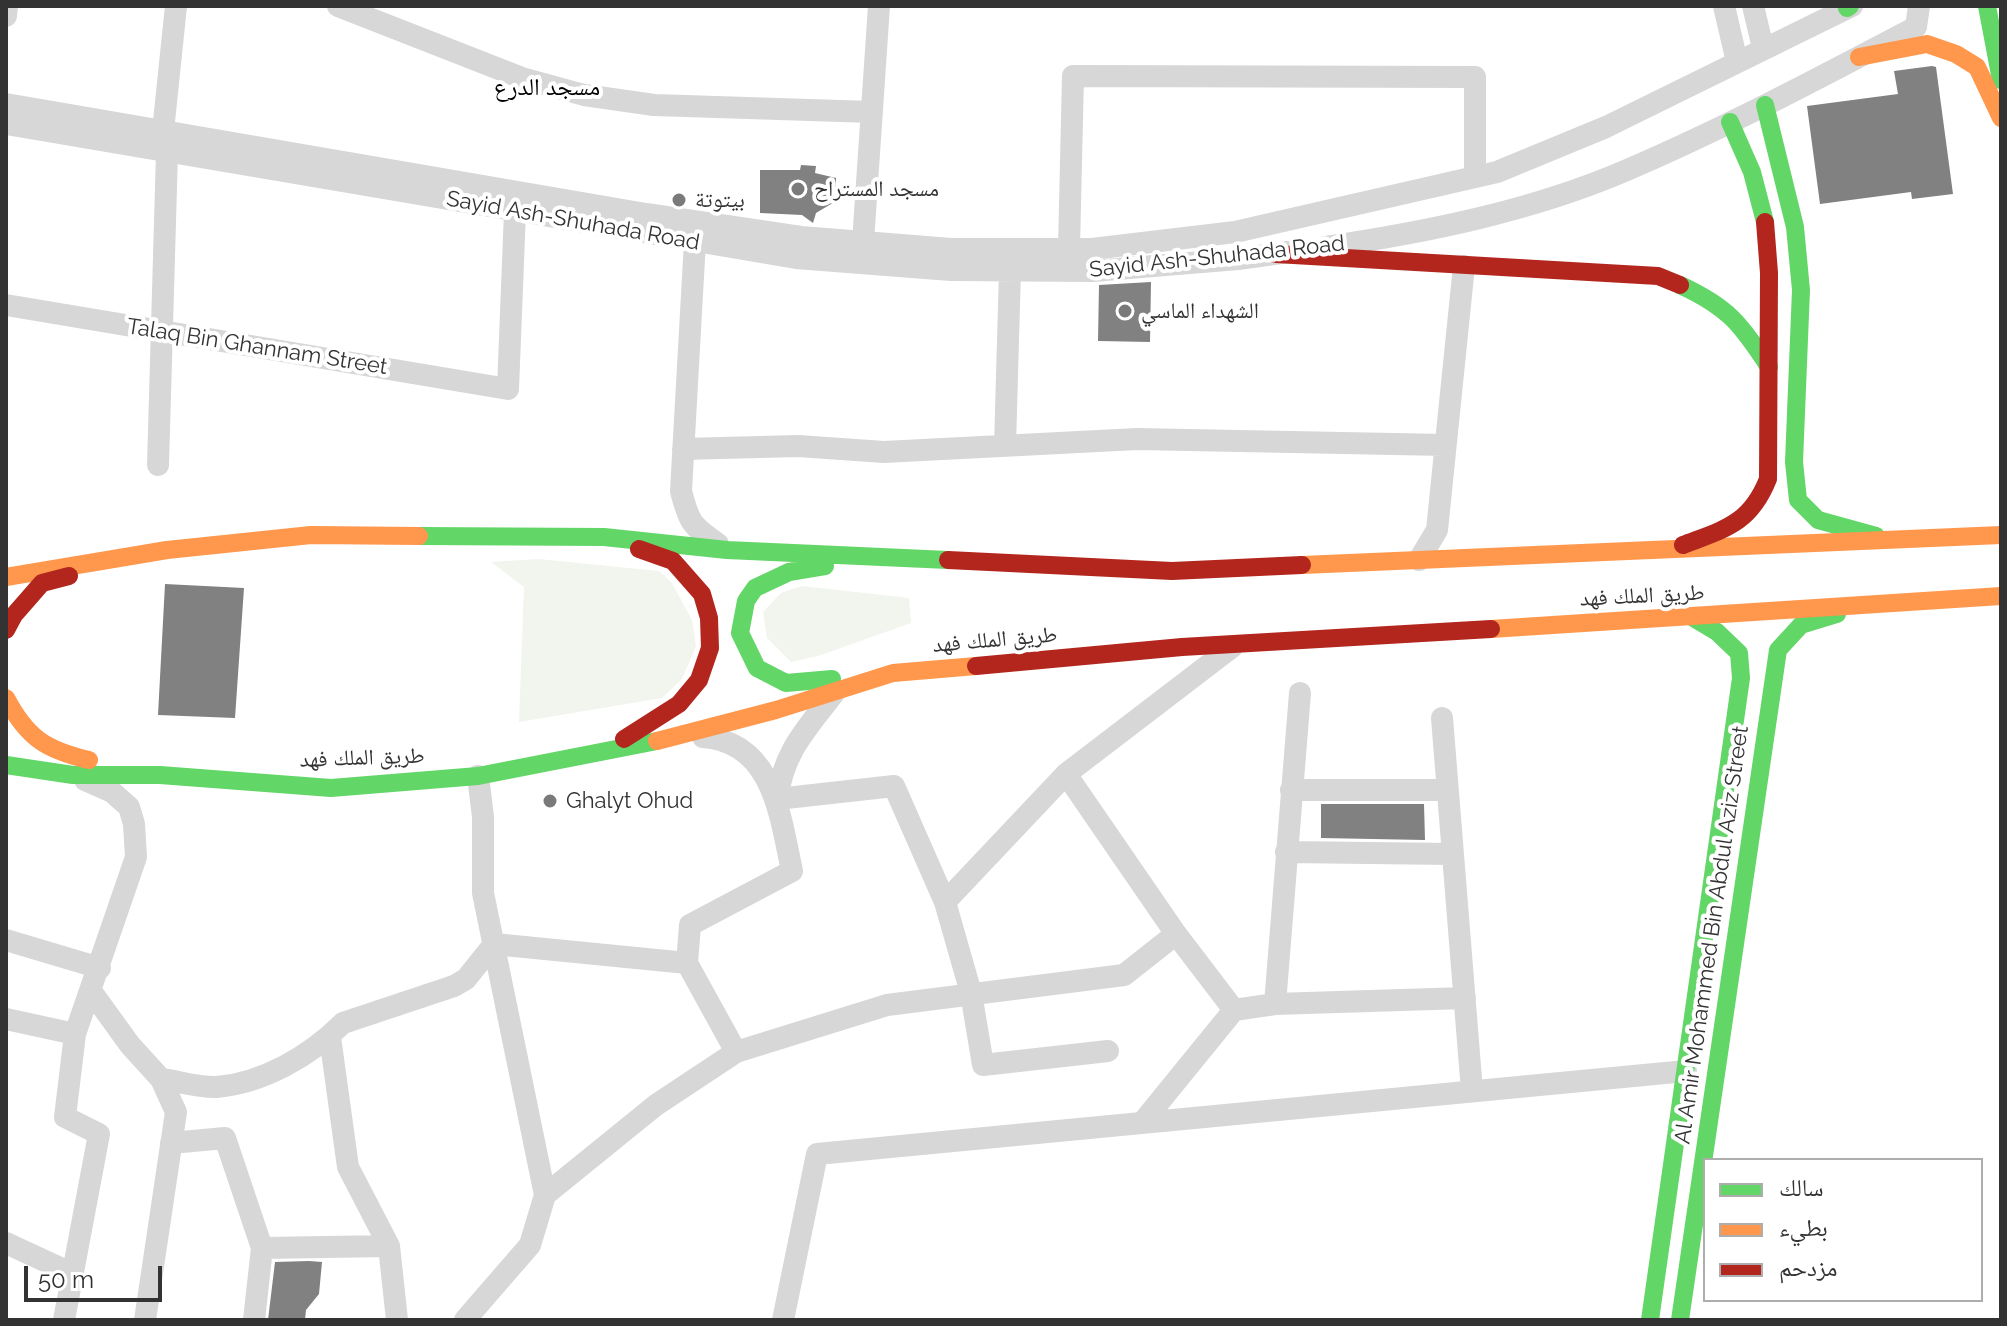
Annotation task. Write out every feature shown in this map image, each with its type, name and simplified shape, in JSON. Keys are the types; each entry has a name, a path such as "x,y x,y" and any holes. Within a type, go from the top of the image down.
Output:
{"main road":[{"path":"1987,6 2001,80"},
{"path":"1859,57 1927,44 1956,54 1977,67 2001,118"},
{"path":"1765,105 1795,227 1801,290 1794,462 1798,500 1818,520 1891,540"},
{"path":"1671,549 1732,526 1759,502 1768,479 1769,273 1765,223 1752,172 1730,122"},
{"path":"1276,254 1658,276 1695,291 1722,308 1745,329 1769,367"},
{"path":"1939,537 2001,522"},
{"name":"طريق الملك فهد","path":"6,577 167,550 311,535 604,537 727,550 1172,571 2001,535"},
{"path":"598,753 679,704 699,680 710,648 709,618 702,594 673,561 604,537"},
{"path":"6,630 14,615 42,583 167,550"},
{"path":"874,557 789,572 755,588 746,601 740,633 757,668 786,683 893,673"},
{"name":"طريق الملك فهد","path":"6,765 73,775 160,775 331,788 478,776 682,736 893,673 1236,643 2001,596"},
{"name":"Al Amir Mohammed Bin Abdul Aziz Street","path":"1704,1158 1778,650 1801,625 1859,607"},
{"name":"Al Amir Mohammed Bin Abdul Aziz Street","path":"1650,1320 1741,678 1739,653 1717,632 1692,617"},
{"path":"6,698 17,721 35,740 57,753 160,775"},
{"name":"Al Amir Mohammed Bin Abdul Aziz Street","path":"1680,1320 1703,1163"}],"street":[{"path":"6,16 7,6"},
{"path":"158,465 165,141 176,6"},
{"path":"338,6 522,78 584,95 654,105 872,112"},
{"path":"863,242 879,6"},
{"path":"1724,6 1737,62"},
{"path":"1753,6 1763,48"},
{"name":"Sayid Ash-Shuhada Road","path":"6,124 165,141 801,237 951,249 1092,249 1235,232 1497,172 1606,127 1850,7"},
{"name":"Sayid Ash-Shuhada Road","path":"6,104 165,141 515,211 796,258 951,270 1093,271 1276,254 1371,240 1508,211 1625,171 1730,122 1859,57 1917,17"},
{"path":"1069,249 1073,76 1475,77 1475,177"},
{"name":"Talaq Bin Ghannam Street","path":"6,305 508,389 515,211"},
{"path":"695,241 681,491 687,515 696,529 727,550"},
{"path":"1419,560 1437,530 1464,266"},
{"path":"1005,446 1010,270"},
{"path":"683,449 798,446 884,452 1137,439 1445,445"},
{"path":"945,902 1066,774 1236,643"},
{"path":"777,799 781,772 791,750 835,692"},
{"path":"1275,1004 1300,693"},
{"path":"1442,718 1472,1091"},
{"path":"682,736 725,739 755,759 777,799 792,871 690,925 687,963 736,1052"},
{"path":"1066,774 1176,934 1234,1010"},
{"path":"64,1320 99,1134 65,1117 75,1034 136,857 134,824 129,807 112,792 73,775"},
{"path":"465,1320 530,1245 545,1195 483,893 483,817 478,776"},
{"path":"777,799 894,786 945,902 971,993 983,1065 1108,1051"},
{"path":"1291,790 1447,790"},
{"path":"1286,852 1453,854"},
{"path":"545,1195 656,1105 736,1052 887,1005 1124,975 1176,934"},
{"path":"6,940 100,968"},
{"path":"494,944 687,963"},
{"path":"161,1079 215,1087 262,1079 330,1037 343,1023 454,986 466,979 494,944"},
{"path":"91,991 130,1045 161,1079 176,1112 145,1320"},
{"path":"1142,1123 1234,1010 1275,1004 1465,998"},
{"path":"6,1019 75,1034"},
{"path":"330,1037 348,1167 389,1246 397,1320"},
{"path":"783,1320 817,1154 1686,1071"},
{"path":"171,1143 225,1138 262,1248 254,1320"},
{"path":"6,1243 73,1274"},
{"path":"262,1248 389,1246"}],"shaded area":[{"path":"539,559 659,571 672,583 692,620 696,646 682,679 662,698 519,722 524,587 491,562"},
{"path":"802,586 909,598 911,623 818,656 791,662 767,638 763,612 781,593"}],"building":[{"path":"1936,67 1953,194 1912,199 1911,192 1820,204 1807,106 1898,94 1894,71"},
{"name":"مسجد المستراح","path":"801,165 816,166 815,173 836,178 836,201 816,213 813,223 802,215 760,213 760,170 800,170"},
{"name":"الشهداء الماسي","path":"1151,282 1150,342 1098,341 1099,285"},
{"path":"165,584 244,588 235,718 158,715"},
{"path":"1321,804 1424,804 1425,840 1321,838"},
{"path":"275,1262 322,1262 319,1294 306,1310 305,1320 268,1320"}],"traffic: fast":[{"path":"1987,6 2001,80"},
{"path":"1765,105 1795,227 1801,290 1794,462 1798,500 1818,520 1876,536"},
{"path":"1730,122 1752,172 1765,222"},
{"path":"1680,285 1710,301 1732,318 1769,367"},
{"path":"419,536 604,537 727,550 948,560"},
{"path":"825,566 789,572 755,588 746,601 740,633 757,668 786,683 832,679"},
{"path":"1704,1158 1778,650 1801,625 1837,614"},
{"path":"1650,1320 1741,678 1739,653 1717,632 1692,617"},
{"path":"6,765 73,775 160,775 331,788 478,776 657,741"},
{"path":"1680,1320 1703,1163"}],"traffic: slow":[{"path":"1859,57 1927,44 1956,54 1977,67 2001,118"},
{"path":"6,577 167,550 311,535 419,536"},
{"path":"1302,565 2001,535"},
{"path":"1491,629 2001,596"},
{"path":"657,741 776,710 893,673 976,666"},
{"path":"6,698 22,723 39,740 61,752 89,760"}],"traffic: jam":[{"path":"1683,545 1734,523 1753,506 1768,479 1769,273 1765,222"},
{"path":"1276,254 1658,276 1680,285"},
{"path":"624,739 679,704 699,680 710,648 709,618 702,594 673,561 639,549"},
{"path":"948,560 1172,571 1302,565"},
{"path":"6,630 14,615 42,583 69,576"},
{"path":"976,666 1182,647 1491,629"}],"place":[{"name":"مسجد المستراح","path":"798,189"},
{"name":"بيتوتة","path":"679,200"},
{"name":"الشهداء الماسي","path":"1125,311"},
{"name":"Ghalyt Ohud","path":"550,801"}],"district":[{"name":"مسجد الدرع","path":"547,88"}]}
